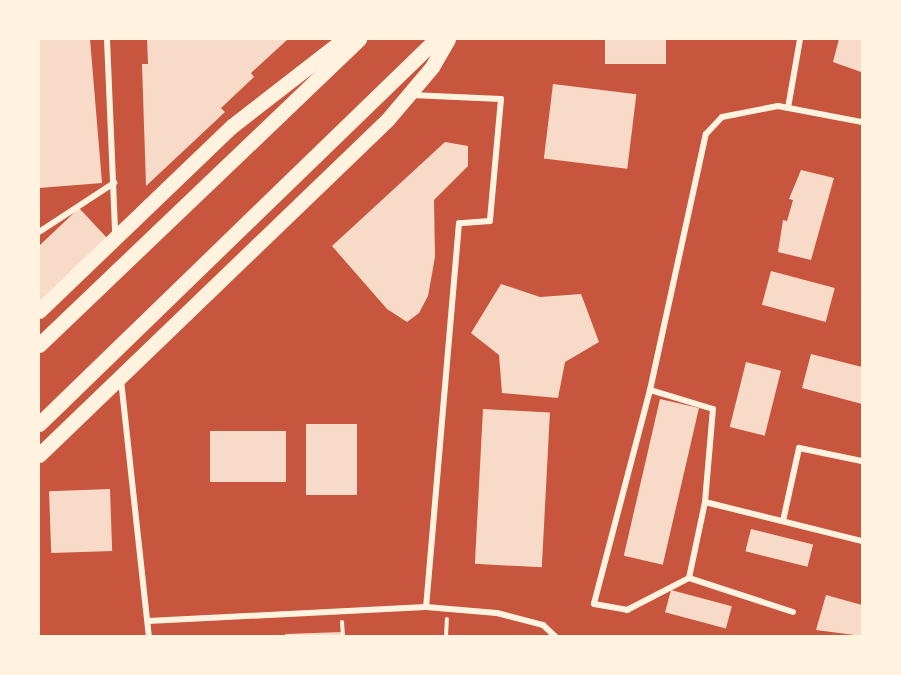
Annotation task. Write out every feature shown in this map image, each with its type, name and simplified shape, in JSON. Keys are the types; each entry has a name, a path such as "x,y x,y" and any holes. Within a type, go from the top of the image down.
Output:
{"main road":[{"path":"39,311 232,126 344,39"},
{"path":"39,345 359,39"},
{"path":"39,424 436,39"},
{"path":"39,455 410,95 448,39"}],"street":[{"path":"107,39 115,239"},
{"path":"788,108 800,39"},
{"path":"410,95 501,99 490,221 459,223 426,607"},
{"path":"793,612 689,578 627,610 594,604 650,390 706,134 722,117 748,109 788,108 862,122"},
{"path":"39,232 114,183"},
{"path":"120,376 149,636"},
{"path":"650,390 713,409 705,502 689,578"},
{"path":"783,521 799,448 862,460"},
{"path":"705,502 862,540"},
{"path":"148,621 426,607 497,613 543,626 555,636"}],"building":[{"path":"39,39 90,39 102,183 39,188"},
{"path":"147,39 288,39 251,73 254,77 221,108 225,112 146,186 142,64 148,64"},
{"path":"605,39 666,39 666,64 605,64"},
{"path":"839,39 862,39 861,72 833,62"},
{"path":"553,84 636,94 627,169 544,158"},
{"path":"445,142 468,146 468,166 434,200 435,257 428,296 419,313 407,322 387,309 332,246"},
{"path":"801,170 834,178 811,260 778,252 783,220 787,221 793,200 789,199"},
{"path":"79,208 108,239 39,304 39,246"},
{"path":"771,271 835,288 826,322 762,305"},
{"path":"501,284 540,297 581,294 599,342 565,362 558,398 502,393 499,355 471,333"},
{"path":"811,354 862,367 862,404 802,388"},
{"path":"746,362 781,371 765,436 730,427"},
{"path":"660,399 699,408 663,565 624,556"},
{"path":"483,409 550,413 542,567 475,564"},
{"path":"306,424 357,424 357,495 306,495"},
{"path":"210,431 286,431 286,482 210,482"},
{"path":"110,489 112,551 51,553 49,491"},
{"path":"751,529 813,544 808,567 745,551"},
{"path":"671,590 732,606 726,629 665,612"},
{"path":"826,595 862,605 862,636 816,630"},
{"path":"343,632 343,636 286,636 285,634"}]}
